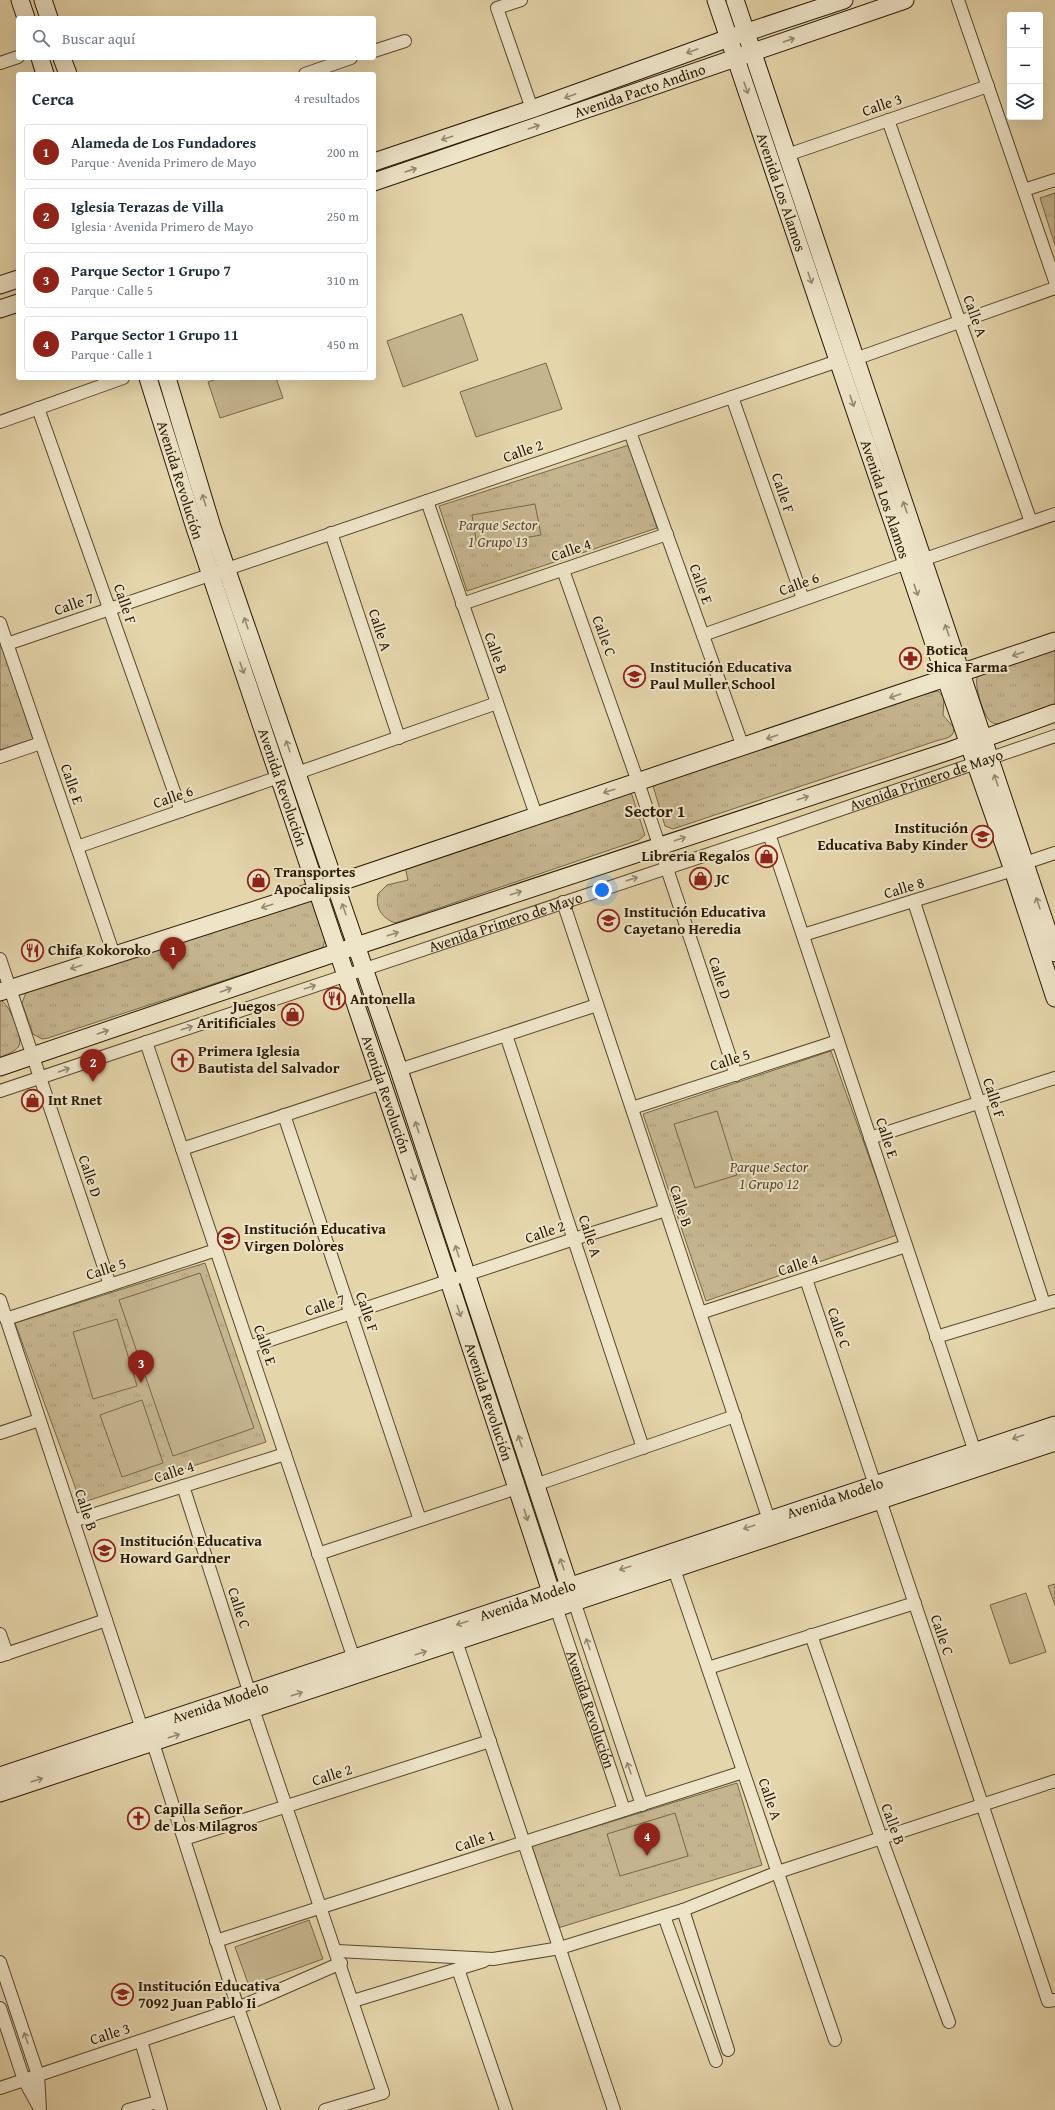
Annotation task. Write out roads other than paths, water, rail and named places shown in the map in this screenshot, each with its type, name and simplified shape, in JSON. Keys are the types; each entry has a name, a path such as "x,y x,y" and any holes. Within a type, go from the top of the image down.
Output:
{"street":[{"path":"20,0 25,16"},
{"path":"43,0 48,16"},
{"path":"521,0 497,8 532,110"},
{"name":"Avenida Los Alamos","path":"716,0 838,361 915,561"},
{"name":"Avenida Los Alamos","path":"735,0 855,359 915,561 1019,866 1055,998"},
{"name":"Avenida Pacto Andino","path":"376,161 532,110 729,38 844,0"},
{"name":"Avenida Pacto Andino","path":"376,181 905,0"},
{"path":"958,0 1055,281"},
{"path":"376,50 405,41"},
{"path":"0,63 16,58"},
{"path":"41,60 44,72"},
{"path":"63,60 67,72"},
{"path":"310,72 345,60"},
{"name":"Calle 3","path":"787,155 988,86"},
{"name":"Calle A","path":"888,120 1031,522"},
{"path":"1024,190 1055,180"},
{"path":"0,284 16,280"},
{"path":"855,359 1055,288"},
{"path":"0,309 16,304"},
{"name":"Calle 2","path":"219,571 838,361"},
{"path":"0,422 116,380"},
{"name":"Avenida Revolución","path":"149,380 219,571 297,773 399,1070 517,1488 624,1810"},
{"name":"Avenida Revolución","path":"168,380 219,571 279,777 382,1083 535,1485 642,1804"},
{"name":"Calle F","path":"732,397 803,600"},
{"name":"Calle F","path":"38,408 181,811"},
{"name":"Calle E","path":"630,432 743,747"},
{"name":"Calle B","path":"427,501 536,815"},
{"path":"915,561 1055,514"},
{"name":"Calle A","path":"331,533 399,738"},
{"name":"Calle 4","path":"462,604 667,534"},
{"name":"Calle 6","path":"703,635 915,561"},
{"name":"Calle C","path":"563,570 659,846"},
{"name":"Calle 7","path":"7,644 219,571"},
{"name":"Calle E","path":"0,623 114,955"},
{"path":"0,959 5,990 317,890 1055,641"},
{"path":"297,773 497,703"},
{"name":"Avenida Primero de Mayo","path":"0,1067 338,952 1055,713"},
{"name":"Avenida Primero de Mayo","path":"0,1091 769,834 1055,736"},
{"path":"0,757 41,743"},
{"name":"Calle 6","path":"77,847 279,777"},
{"name":"Calle E","path":"769,834 974,1452"},
{"name":"Calle D","path":"659,846 736,1075"},
{"path":"1019,866 1055,853"},
{"name":"Avenida Los Alamos","path":"1019,866 1055,953"},
{"name":"Calle 8","path":"803,935 914,902 1019,866"},
{"name":"Calle B","path":"563,902 769,1520"},
{"name":"Calle F","path":"914,902 979,1103 1049,1302"},
{"name":"Calle D","path":"5,990 33,1056 110,1285"},
{"path":"399,1070 598,1005"},
{"name":"Calle A","path":"506,1035 643,1448"},
{"name":"Calle 5","path":"632,1108 838,1041"},
{"name":"Calle E","path":"146,1042 354,1659"},
{"path":"870,1138 1055,1078"},
{"path":"182,1149 382,1083"},
{"name":"Calle F","path":"284,1115 420,1520"},
{"name":"Calle 2","path":"457,1278 666,1210"},
{"name":"Calle 4","path":"700,1313 906,1246"},
{"name":"Calle 5","path":"6,1319 216,1250"},
{"name":"Calle 7","path":"249,1347 457,1278"},
{"name":"Calle C","path":"806,1279 982,1805 1052,2000"},
{"name":"Calle B","path":"0,1300 106,1620 184,1840 238,2008 274,2110"},
{"path":"936,1337 1049,1302"},
{"path":"535,1485 735,1416"},
{"path":"0,1433 39,1420"},
{"name":"Avenida Modelo","path":"572,1594 674,1569 877,1493 974,1452 1055,1424"},
{"name":"Avenida Modelo","path":"252,1701 354,1659 572,1594 769,1520 877,1493 1055,1442"},
{"name":"Calle 4","path":"73,1521 285,1454"},
{"name":"Calle C","path":"183,1486 285,1807 339,1957 384,2093 325,2110"},
{"path":"318,1554 517,1488"},
{"name":"Calle A","path":"674,1569 835,2040"},
{"name":"Avenida Modelo","path":"0,1792 147,1736 252,1701 456,1642 554,1600"},
{"path":"708,1668 915,1603"},
{"path":"0,1634 3,1655 106,1620"},
{"name":"Calle B","path":"811,1635 881,1838 949,2022"},
{"path":"456,1642 614,2110"},
{"name":"Avenida Modelo","path":"0,1776 147,1736"},
{"name":"Calle 2","path":"184,1840 490,1741"},
{"name":"Calle 1","path":"216,1941 744,1772"},
{"path":"353,2002 493,1959 560,1948 664,1916 683,1910 778,1872 1055,1781"},
{"path":"683,1910 728,2050"},
{"path":"664,1916 716,2060"},
{"path":"339,1957 493,1959"},
{"name":"Calle 3","path":"0,2088 238,2008 339,1957"},
{"path":"0,1962 38,2075 40,2110"},
{"path":"458,1970 506,2110"},
{"path":"0,2008 24,2080 40,2110"},
{"path":"128,2110 159,2106 141,2041"}],"place":[{"name":"Botica Shica Farma","path":"910,659"},
{"name":"Institución Educativa Paul Muller School","path":"635,676"},
{"name":"Institución Educativa Baby Kinder","path":"983,837"},
{"name":"Libreria Regalos","path":"766,856"},
{"name":"JC","path":"701,879"},
{"name":"Transportes Apocalipsis","path":"259,881"},
{"name":"Institución Educativa Cayetano Heredia","path":"609,921"},
{"name":"Chifa Kokoroko","path":"33,950"},
{"name":"Alameda de Los Fundadores","path":"173,970"},
{"name":"Antonella","path":"335,999"},
{"name":"Juegos Aritificiales","path":"292,1015"},
{"name":"Primera Iglesia Bautista del Salvador","path":"182,1060"},
{"name":"Iglesia Terazas de Villa","path":"93,1082"},
{"name":"Int Rnet","path":"32,1100"},
{"name":"Institución Educativa Virgen Dolores","path":"229,1238"},
{"name":"Parque Sector 1 Grupo 7","path":"141,1383"},
{"name":"Institución Educativa Howard Gardner","path":"105,1550"},
{"name":"Capilla Señor de Los Milagros","path":"138,1818"},
{"name":"Parque Sector 1 Grupo 11","path":"647,1856"},
{"name":"Institución Educativa 7092 Juan Pablo Ii","path":"123,1995"}],"district":[{"name":"Sector 1","path":"655,811"}],"park label":[{"name":"Parque Sector 1 Grupo 13","path":"498,534"},
{"name":"Parque Sector 1 Grupo 12","path":"769,1176"}]}
